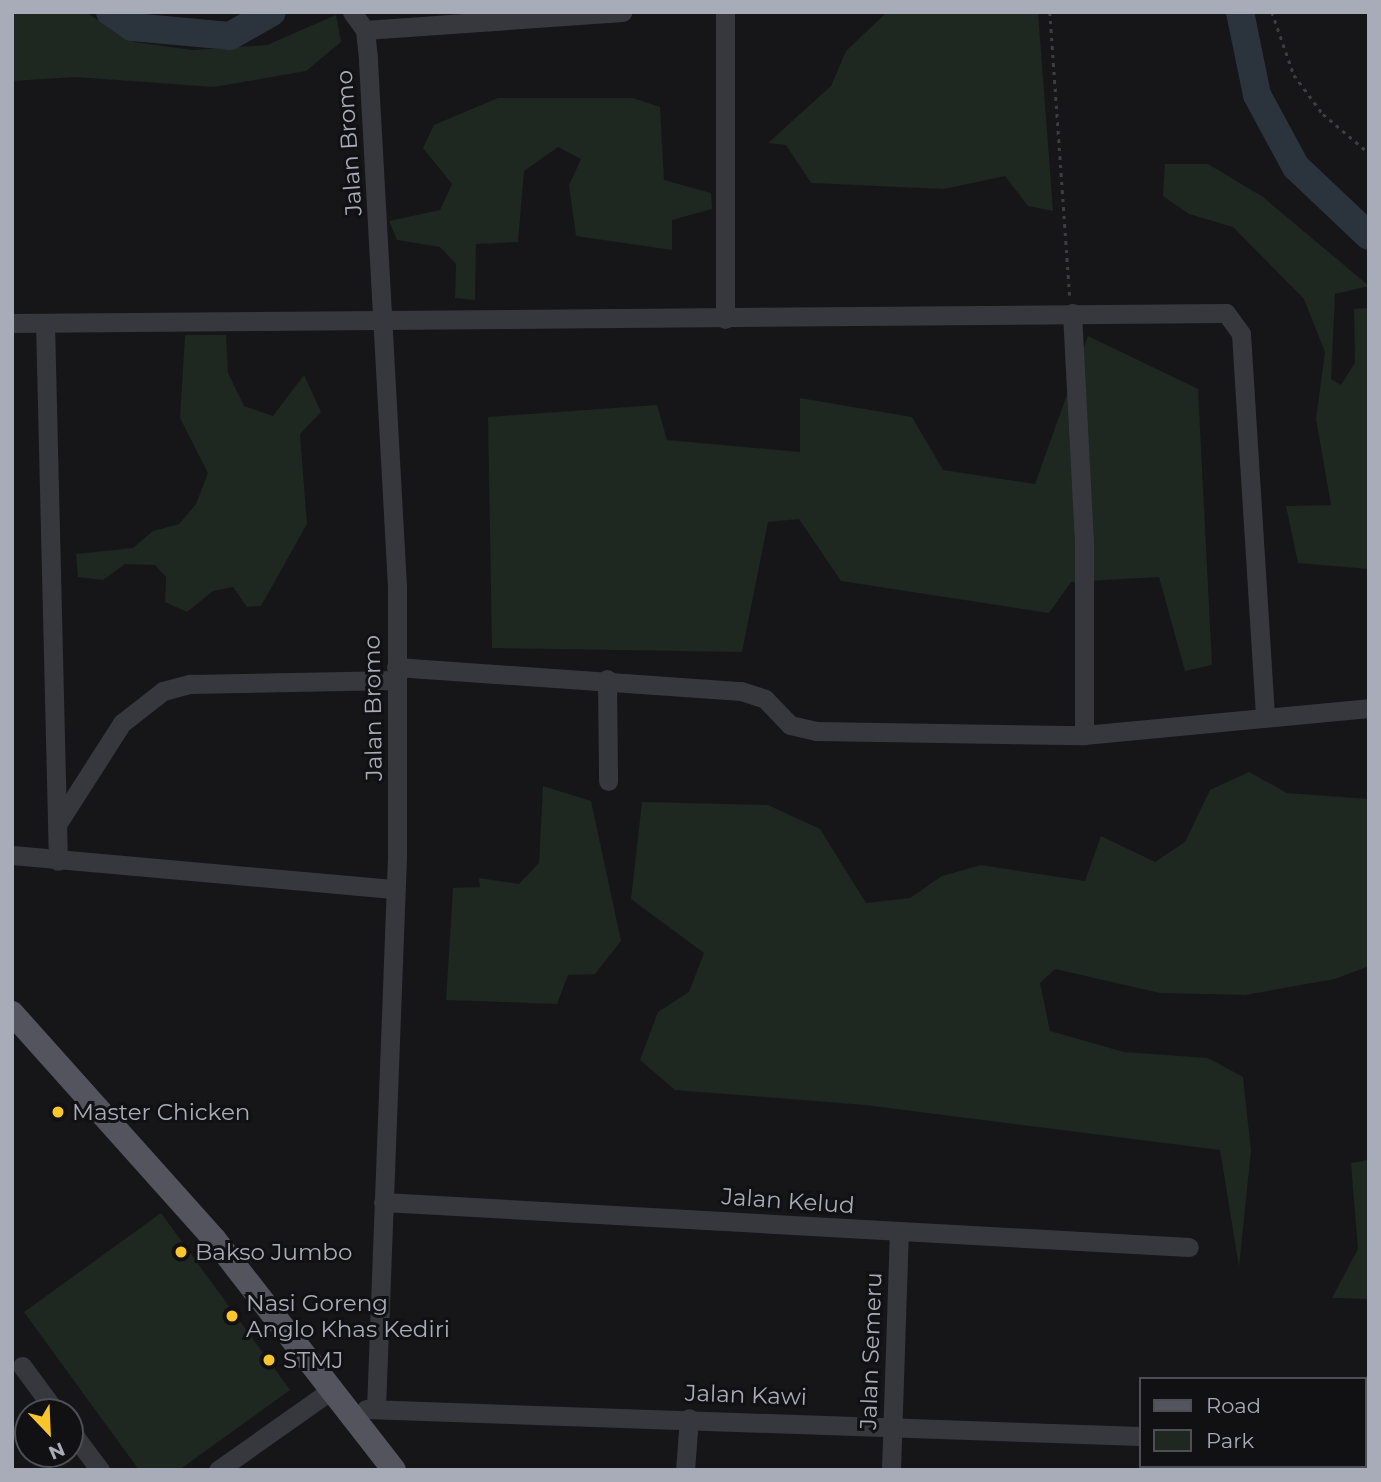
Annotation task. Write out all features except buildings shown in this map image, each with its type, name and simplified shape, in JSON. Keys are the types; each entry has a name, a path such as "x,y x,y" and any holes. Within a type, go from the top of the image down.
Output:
{"main road":[{"path":"12,1013 215,1240 394,1470"}],"street":[{"path":"352,12 365,30 622,12"},
{"path":"725,12 725,319"},
{"name":"Jalan Bromo","path":"365,30 387,318 396,673 396,889 376,1408"},
{"path":"12,323 387,318 725,319 1213,311 1238,324 1265,717"},
{"path":"1072,313 1084,541 1084,735"},
{"path":"45,323 58,861"},
{"path":"58,824 122,723 163,691 190,684 396,673 607,679 755,693 790,725 816,731 1084,735 1369,708"},
{"path":"607,679 608,781"},
{"path":"12,855 396,889"},
{"name":"Jalan Kelud","path":"383,1202 899,1233 1189,1247"},
{"name":"Jalan Semeru","path":"891,1470 899,1233"},
{"path":"22,1366 46,1398"},
{"path":"218,1470 333,1389"},
{"name":"Jalan Kawi","path":"350,1411 376,1408 894,1424 1140,1436"},
{"path":"685,1470 689,1418"},
{"path":"84,1449 100,1470"}],"path":[{"path":"1050,12 1072,313"},
{"path":"1272,12 1294,75 1323,114 1369,153"}],"green space":[{"path":"12,12 85,12 134,42 193,50 267,45 336,15 341,42 306,71 214,87 76,77 12,81"},
{"path":"887,12 1038,12 1053,211 1028,206 1005,176 944,189 811,183 786,145 768,143 831,86 846,51"},
{"path":"498,98 633,98 660,107 664,180 711,193 712,209 672,220 672,250 576,236 569,185 581,159 558,147 524,171 518,242 476,244 475,300 455,298 456,264 440,247 397,240 389,221 440,210 452,184 423,148 434,125"},
{"path":"1165,164 1208,164 1263,197 1369,286 1335,294 1331,379 1341,385 1355,363 1354,309 1369,308 1369,569 1298,563 1286,506 1331,505 1316,419 1325,352 1304,299 1233,227 1189,214 1163,196"},
{"path":"185,335 226,335 228,373 244,406 273,416 304,375 321,412 300,434 307,524 261,606 247,607 233,587 213,591 187,612 165,602 166,577 155,565 125,564 103,580 78,577 76,554 133,548 153,531 179,524 196,504 208,473 180,418"},
{"path":"1088,336 1198,389 1212,665 1185,671 1159,577 1071,582 1049,613 841,581 799,519 768,522 742,652 492,648 488,417 657,405 667,440 800,452 800,398 912,417 943,470 1035,484"},
{"path":"1249,772 1287,793 1369,799 1369,966 1335,979 1245,995 1160,993 1055,969 1040,983 1050,1031 1124,1052 1208,1058 1243,1077 1251,1151 1239,1267 1220,1150 865,1105 675,1090 640,1060 658,1012 689,992 704,953 631,899 642,802 768,805 820,829 866,903 910,898 942,876 981,865 1085,881 1101,836 1155,862 1185,842 1210,790"},
{"path":"543,786 591,801 621,941 595,974 568,975 557,1004 446,1000 453,888 480,887 479,878 519,884 539,863"},
{"path":"1369,1160 1369,1299 1332,1298 1358,1249 1351,1163"},
{"path":"161,1213 290,1390 179,1470 139,1470 24,1312"}],"waterway":[{"path":"110,12 132,27 230,36 272,12"},
{"path":"1240,12 1257,95 1296,167 1369,236"}],"place":[{"name":"Master Chicken","path":"58,1112"},
{"name":"Bakso Jumbo","path":"181,1252"},
{"name":"Nasi Goreng Anglo Khas Kediri","path":"232,1316"},
{"name":"STMJ","path":"269,1360"}]}
